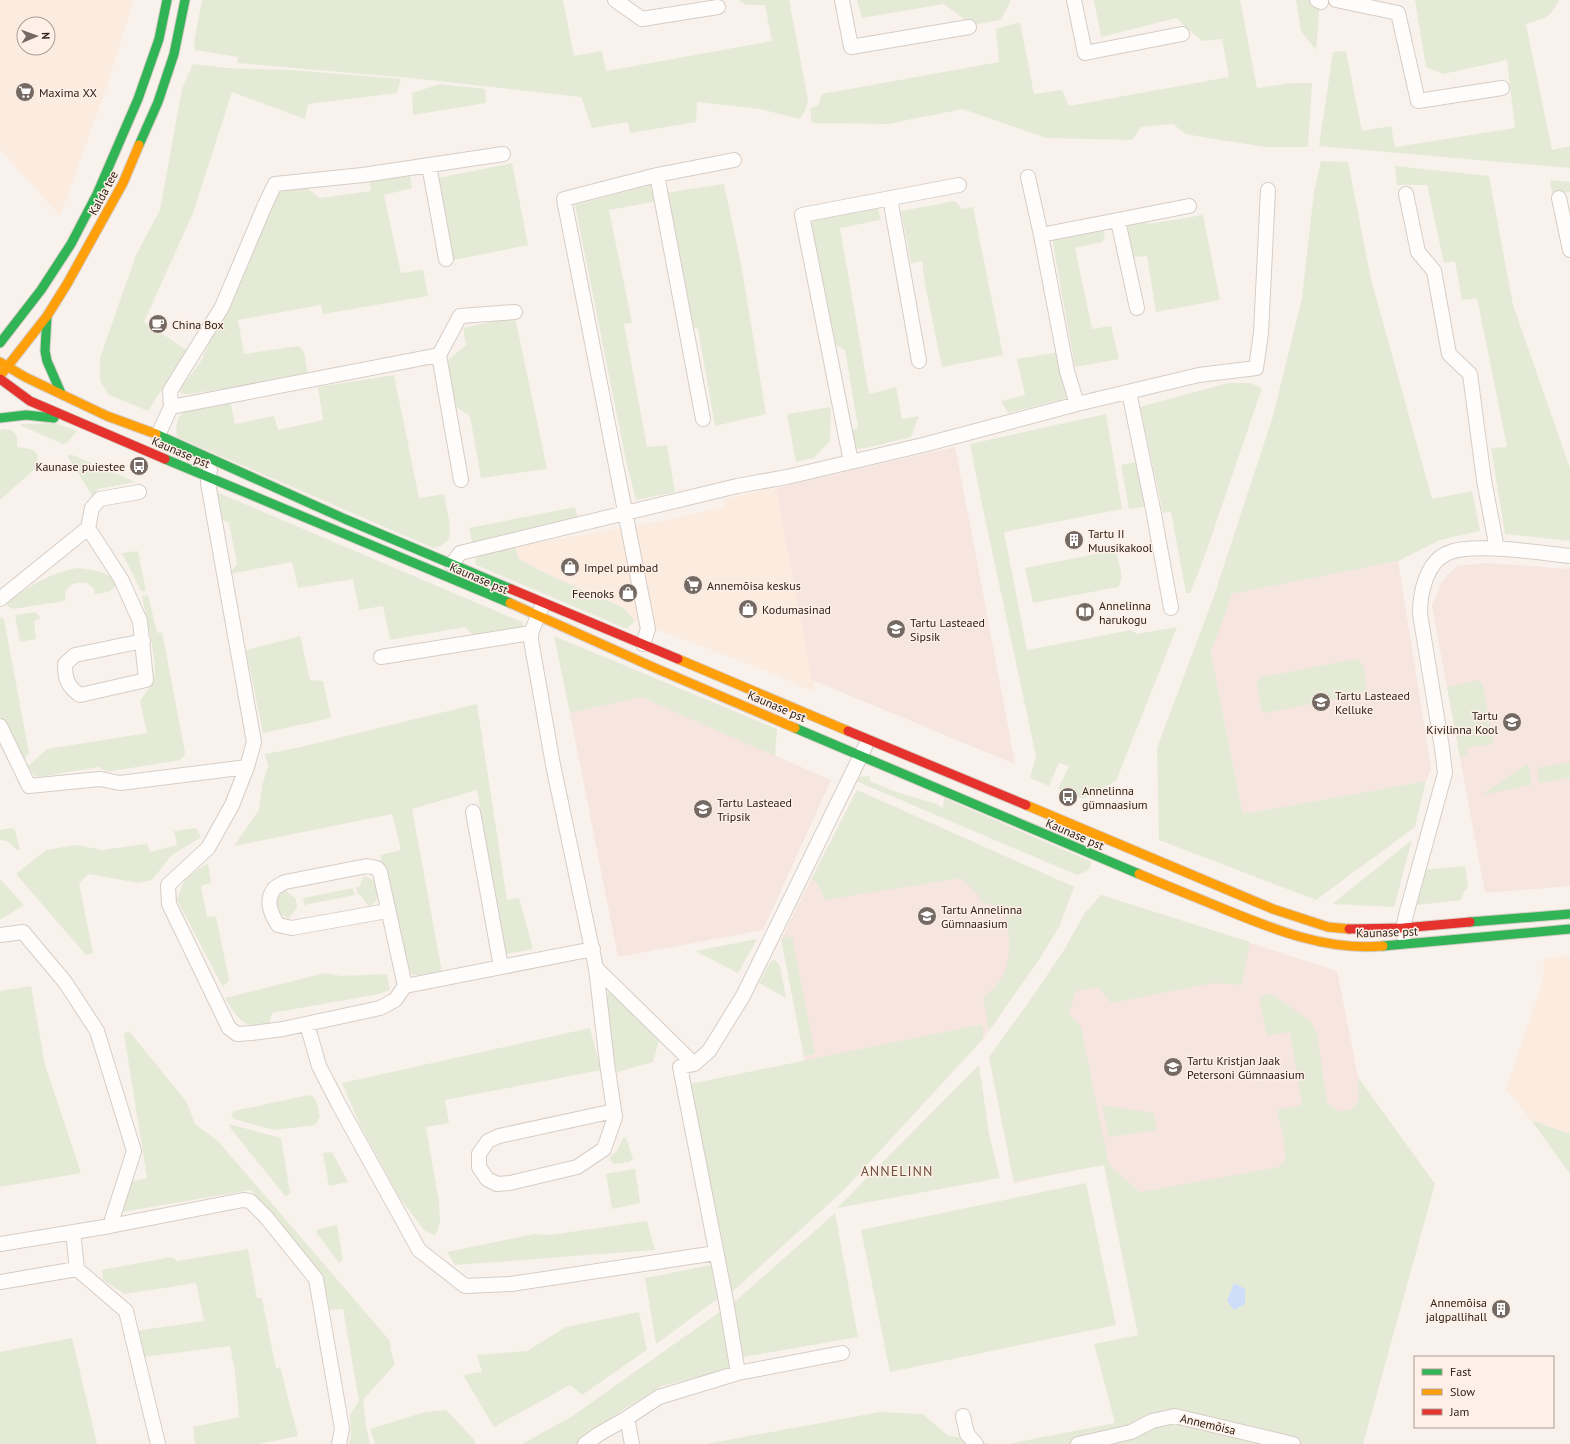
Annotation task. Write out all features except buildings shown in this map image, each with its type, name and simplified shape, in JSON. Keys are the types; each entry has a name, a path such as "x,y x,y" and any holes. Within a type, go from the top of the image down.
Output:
{"street":[{"name":"Kalda tee","path":"0,343 41,290 67,251 97,194 138,99 159,39 167,0"},
{"name":"Kalda tee","path":"0,376 3,365 47,316 67,284 123,183 152,116 174,54 185,0"},
{"path":"615,0 642,19 718,7"},
{"path":"842,0 852,48 969,27"},
{"path":"1074,0 1085,53 1182,34"},
{"path":"1336,0 1398,13 1418,101 1502,88"},
{"path":"98,430 120,430 161,447 171,407 170,391 222,307 275,184 363,174 502,154"},
{"path":"643,644 648,629 564,199 657,175 734,160"},
{"path":"429,165 446,259"},
{"path":"657,175 703,419"},
{"path":"1028,177 1042,235 1067,371 1078,404"},
{"path":"851,462 802,215 959,185"},
{"path":"452,564 460,553 737,486 923,445 1078,404 1199,375 1256,368 1261,333 1268,190"},
{"path":"1406,194 1418,252 1434,271 1449,354 1470,374 1484,480 1497,549"},
{"path":"890,198 919,361"},
{"path":"1559,198 1570,250"},
{"path":"1042,235 1189,206"},
{"path":"1118,220 1137,308"},
{"path":"461,480 440,355 460,316 515,312"},
{"path":"47,316 45,351 47,361 62,393"},
{"path":"171,407 440,355"},
{"name":"Kaunase pst","path":"3,365 107,416 161,447 208,477 539,615 662,671 1267,927 1301,938 1328,944 1372,947 1570,929"},
{"name":"Kaunase pst","path":"0,380 30,401 74,421 98,430 215,461 345,519 1273,909 1328,927 1346,929 1403,928 1570,914"},
{"path":"1129,392 1154,509 1171,608"},
{"path":"0,418 26,415 74,421"},
{"path":"215,461 208,477 208,483 254,742 247,766 232,805 208,848 168,885 169,904 230,1028 238,1034 307,1024 380,1008 395,1000 405,986 593,949"},
{"path":"0,599 88,528 92,508 100,499 139,492"},
{"path":"88,528 121,579 140,621 143,641 146,680 80,694 71,689 65,675 65,664 76,655 143,641"},
{"path":"1405,944 1403,928 1445,773 1420,614 1423,584 1438,559 1448,553 1468,549 1497,549 1570,556"},
{"path":"544,602 531,633 530,640 554,766 593,949 615,1117 604,1149 577,1167 510,1183 497,1184 487,1179 479,1167 479,1154 488,1141 499,1136 614,1111"},
{"path":"381,657 531,633"},
{"path":"0,726 29,786 100,779 120,783 247,766"},
{"path":"738,1373 680,1067 694,1064 710,1051 743,996 869,740"},
{"path":"473,812 501,967"},
{"path":"387,911 292,928 278,925 271,914 270,901 274,889 285,882 367,866 377,868 380,872 387,911 405,986"},
{"path":"0,935 23,932 65,982 97,1031 134,1151 110,1226"},
{"path":"596,968 694,1064"},
{"path":"307,1024 319,1066 419,1250 465,1286 511,1284 716,1253"},
{"path":"0,1244 110,1226 243,1200 250,1201 266,1218 316,1279 342,1429 339,1444"},
{"path":"73,1232 77,1269 126,1311 158,1444"},
{"path":"0,1282 77,1269"},
{"path":"586,1444 599,1434 659,1397 738,1373 842,1353"},
{"path":"963,1416 967,1434 976,1444"},
{"name":"Annemõisa","path":"1078,1444 1131,1432 1152,1420 1175,1416 1293,1444"},
{"path":"627,1418 632,1444"}],"shaded area":[{"path":"0,0 134,0 105,91 60,216 0,149"},
{"name":"Tartu Lasteaed Sipsik","path":"955,447 1015,764 812,680 776,488"},
{"path":"776,488 815,692 762,669 635,621 624,607 547,574 519,559 515,546 658,522 725,507 724,499"},
{"name":"Tartu Lasteaed Kelluke","path":"1398,561 1431,768 1426,781 1243,814 1211,653 1232,594"},
{"name":"Tartu Kivilinna Kool","path":"1486,563 1570,569 1570,886 1485,893 1432,606 1442,581 1457,566"},
{"name":"Tartu Lasteaed Tripsik","path":"641,697 831,780 763,930 618,957 570,713"},
{"name":"Tartu Annelinna Gümnaasium","path":"857,790 1074,887 1059,927 1038,961 983,1039 982,1024 805,1062 781,939"},
{"name":"Tartu Kristjan Jaak Petersoni Gümnaasium","path":"1101,895 1337,971 1358,1077 1359,1100 1344,1230 1196,1241 1109,1165 1104,1164 1014,1183 989,1057 1063,952 1085,913"},
{"path":"1570,956 1570,1134 1531,1120 1506,1089 1543,982 1544,958"}],"green space":[{"path":"202,0 563,0 574,56 602,51 606,71 772,41 765,5 746,5 738,0 789,0 808,100 805,111 800,119 760,109 697,102 696,122 630,133 628,122 592,128 581,97 410,78 237,63 238,57 195,50 194,42"},
{"path":"857,0 1011,0 1001,20 972,25 944,4 862,18"},
{"path":"1094,0 1240,0 1257,88 1292,83 1312,83 1308,147 1266,147 1208,138 1186,134 1173,124 1141,127 1132,140 1046,138 963,109 887,124 812,123 810,109 818,105 822,94 999,62 996,29 1020,22 1034,94 1062,90 1069,106 1229,77 1222,39 1202,41 1176,18 1101,37"},
{"path":"1296,0 1320,0 1316,50 1301,31"},
{"path":"1415,0 1559,0 1549,15 1543,19 1526,24 1552,150 1570,146 1570,168 1319,146 1333,52 1346,51 1362,131 1391,126 1395,147 1515,128 1507,60 1443,74 1426,67"},
{"path":"193,64 226,68 291,70 401,79 397,93 308,104 305,119 232,92 193,213 144,322 187,350 148,411 109,395 100,381 100,358 136,255 160,210 182,89"},
{"path":"440,84 485,89 486,103 413,115 412,93"},
{"path":"1321,161 1348,162 1371,279 1432,499 1472,491 1480,531 1440,540 1398,561 1232,594 1211,653 1243,814 1426,781 1415,827 1316,900 1159,840 1157,748 1214,596 1273,416 1302,298 1314,192"},
{"path":"512,163 528,245 454,260 438,178"},
{"path":"1395,166 1489,176 1513,305 1570,468 1570,541 1505,534 1491,448 1507,447 1477,298 1462,300 1455,261 1444,263 1427,185 1397,185"},
{"path":"410,175 412,188 384,195 401,273 423,270 428,296 323,314 321,305 238,320 244,354 299,346 304,352 308,375 190,394 182,394 180,392 181,388 201,361 278,188 300,183 320,198 371,191 369,179"},
{"path":"1550,180 1570,182 1570,192 1552,193"},
{"path":"655,184 658,194 724,184 741,264 766,414 715,426 698,329 681,321 658,201 609,210 632,323 624,324 647,447 667,445 675,492 636,500 626,461 575,205"},
{"path":"955,201 962,209 973,207 1003,355 942,367 925,284 922,261 911,263 901,211"},
{"path":"877,206 881,220 840,228 869,394 896,387 902,419 919,416 911,437 866,448 854,449 844,434 858,428 845,350 832,343 808,220"},
{"path":"1137,213 1148,224 1203,215 1220,300 1156,312 1147,256 1128,258 1120,216"},
{"path":"1099,228 1105,235 1102,242 1075,248 1092,329 1111,326 1119,359 1075,367 1052,238"},
{"path":"515,317 547,469 481,478 470,416 453,405 446,362 466,345 463,328"},
{"path":"1059,352 1060,368 1067,398 1008,413 1001,401 1025,395 1017,359"},
{"path":"394,375 419,498 444,494 450,532 448,541 433,548 177,437 176,430 178,419 185,410 188,409 230,400 235,424 274,416 278,430 323,420 318,387"},
{"path":"1228,383 1250,383 1262,388 1203,561 1190,593 1186,593 1171,512 1163,513 1140,407"},
{"path":"831,407 830,441 814,458 796,462 787,414"},
{"path":"1106,414 1122,509 1004,532 1027,650 1131,630 1137,634 1177,627 1116,781 1083,799 1058,789 1069,766 1059,763 1049,786 1030,778 1036,756 970,444"},
{"path":"55,423 77,431 67,443 63,444 20,424"},
{"path":"2,429 12,430 17,436 17,447 31,449 37,453 38,466 0,500 0,431"},
{"path":"70,454 136,482 98,489 93,497 68,457"},
{"path":"1140,461 1148,506 1129,509 1121,465"},
{"path":"214,491 522,622 523,628 477,639 465,627 390,640 383,606 359,610 353,579 298,588 292,562 229,574 237,564 229,523 205,511"},
{"path":"575,507 578,518 473,547 469,528"},
{"path":"515,546 519,559 547,574 624,608 635,621 627,629 476,565 475,560 478,554"},
{"path":"138,551 146,591 141,591 122,553"},
{"path":"1106,552 1113,552 1117,555 1121,576 1118,587 1033,603 1025,568"},
{"path":"77,568 104,573 113,579 116,584 115,587 105,593 95,594 94,589 87,583 77,583 70,586 66,591 65,601 13,609 7,606 10,600 26,589 50,576"},
{"path":"148,595 157,633 162,632 185,752 184,757 180,759 181,760 106,772 99,767 38,777 35,776 28,766 47,749 147,733 140,701 152,683 155,670 153,649 142,596"},
{"path":"35,612 41,618 34,621 36,639 20,642 15,615"},
{"path":"0,617 4,619 29,753 23,761 0,716"},
{"path":"300,636 310,680 323,681 331,718 263,733 246,650"},
{"path":"554,636 777,729 775,756 641,697 570,713"},
{"path":"1356,659 1362,664 1365,672 1366,689 1362,694 1265,713 1261,710 1257,681 1262,677"},
{"path":"1479,680 1483,685 1494,744 1466,748 1467,756 1460,757 1447,687"},
{"path":"477,704 507,900 519,898 533,949 506,954 477,790 412,809 442,972 423,976 411,974 380,855 401,850 392,814 234,846 259,810 262,786 268,766 265,754 292,749"},
{"path":"1570,762 1570,778 1539,783 1537,768"},
{"path":"1528,764 1532,785 1482,795 1525,765"},
{"path":"870,776 870,781 896,792 934,803 943,808 944,798 1092,862 1089,870 1077,875 856,781 859,777"},
{"path":"857,790 1074,887 1059,927 1038,961 989,1031 983,997 995,987 1002,978 1008,958 1009,937 1003,905 994,906 981,902 978,895 961,878 825,900 817,883 812,878"},
{"path":"11,828 15,830 20,850 17,850 7,841 0,840 0,830"},
{"path":"196,828 201,837 171,856 152,880 138,883 89,874 79,883 93,953 86,955 16,874 46,850 76,845 102,850 147,844 150,852 177,845 174,831"},
{"path":"1412,840 1394,907 1332,904"},
{"path":"208,863 211,883 201,886 207,917 216,916 229,980 223,987 177,900 185,881 195,871"},
{"path":"1465,866 1468,887 1461,900 1417,905 1416,901 1424,870"},
{"path":"364,876 375,881 378,888 377,899 369,907 360,894 357,894 356,887 359,887"},
{"path":"0,879 24,905 0,920"},
{"path":"353,888 355,895 304,905 303,898"},
{"path":"284,891 296,899 297,908 288,919 278,910 277,906 278,898"},
{"path":"1101,895 1250,942 1242,985 1214,983 1111,1003 1098,987 1076,991 1069,1014 1081,1026 1109,1165 1140,1192 1279,1167 1285,1159 1284,1142 1277,1110 1302,1105 1290,1032 1267,1036 1259,998 1270,993 1311,1021 1317,1033 1327,1103 1340,1112 1352,1109 1359,1100 1358,1077 1435,1184 1363,1444 1009,1444 1115,1423 1094,1344 1138,1335 1104,1165 1014,1182 989,1057 1063,952 1085,913"},
{"path":"792,936 815,1054 804,1056 781,939"},
{"path":"757,939 738,973 695,951"},
{"path":"775,960 780,966 786,998 759,983 771,961"},
{"path":"325,973 341,976 387,974 390,990 379,994 272,1013 268,1028 252,1026 246,1023 238,1017 225,998"},
{"path":"31,986 45,1065 81,1173 0,1187 0,991"},
{"path":"612,986 660,1037 653,1062 614,1073 606,997"},
{"path":"983,1024 983,1039 844,1190 730,1294 690,1084"},
{"path":"590,1028 601,1070 445,1100 449,1123 426,1127 439,1203 440,1223 435,1236 424,1230 399,1197 359,1123 342,1083"},
{"path":"129,1031 186,1101 195,1124 218,1141 390,1341 391,1352 395,1364 363,1400 370,1444 349,1444 351,1437 350,1415 359,1401 343,1309 330,1310 323,1277 251,1190 122,1212 128,1182 147,1178 124,1034"},
{"path":"979,1065 989,1134 1000,1178 837,1208"},
{"path":"309,1095 316,1101 319,1110 320,1117 315,1125 274,1130 234,1119 231,1114 234,1111"},
{"path":"1102,1105 1154,1113 1157,1130 1109,1137"},
{"path":"1531,1120 1570,1134 1570,1174"},
{"path":"229,1124 281,1138 290,1193 286,1197 231,1129"},
{"path":"626,1137 633,1159 629,1162 613,1164 609,1157 617,1151 623,1138"},
{"path":"332,1152 348,1182 329,1186 323,1153"},
{"path":"635,1169 640,1203 612,1209 606,1174"},
{"path":"1086,1183 1116,1325 890,1372 861,1230"},
{"path":"835,1213 858,1337 738,1358 728,1369 662,1386 621,1411 579,1444 522,1444 571,1417 738,1299"},
{"path":"647,1221 655,1250 455,1265 447,1252 534,1234 550,1235"},
{"path":"337,1225 343,1260 339,1263 316,1232 318,1229"},
{"path":"248,1249 257,1298 262,1298 276,1369 280,1367 298,1436 259,1444 195,1444 193,1427 239,1417 235,1372 230,1346 143,1357 136,1331 204,1321 196,1283 125,1294 103,1280 102,1270 171,1257 177,1261"},
{"path":"711,1265 720,1297 656,1344 645,1278"},
{"path":"639,1312 647,1350 582,1395 570,1385 494,1427 463,1375 482,1372 477,1355 527,1351 566,1327"},
{"path":"72,1338 97,1444 0,1444 0,1352"},
{"path":"446,1410 473,1438 476,1444 375,1444 370,1429 425,1412"},
{"path":"880,1412 923,1414 947,1435 991,1444 706,1444"}],"water":[{"path":"1234,1283 1245,1289 1245,1304 1234,1310 1227,1301"}],"traffic: fast":[{"path":"0,343 41,290 71,244 97,194 138,99 159,39 167,0"},
{"path":"139,145 158,102 174,54 185,0"},
{"path":"47,316 45,351 47,361 61,393"},
{"path":"0,418 26,415 54,418"},
{"path":"156,434 345,519 511,589"},
{"path":"165,459 510,603"},
{"path":"795,728 1139,874"},
{"path":"1470,922 1570,914"},
{"path":"1383,946 1570,929"}],"traffic: slow":[{"path":"0,376 47,316 67,284 123,183 139,145"},
{"path":"0,362 25,377 107,416 156,434"},
{"path":"510,603 655,668 795,728"},
{"path":"678,659 848,731"},
{"path":"1026,805 1273,909 1328,927 1349,929"},
{"path":"1139,874 1243,917 1302,937 1342,945 1362,947 1383,946"}],"traffic: jam":[{"path":"0,379 30,401 165,459"},
{"path":"511,589 678,659"},
{"path":"848,731 1026,805"},
{"path":"1349,929 1403,928 1470,922"}],"place":[{"name":"Maxima XX","path":"25,92"},
{"name":"China Box","path":"158,324"},
{"name":"Kaunase puiestee","path":"139,466"},
{"name":"Tartu II Muusikakool","path":"1074,540"},
{"name":"Impel pumbad","path":"570,567"},
{"name":"Annemõisa keskus","path":"693,585"},
{"name":"Feenoks","path":"628,593"},
{"name":"Kodumasinad","path":"748,609"},
{"name":"Annelinna harukogu","path":"1085,612"},
{"name":"Tartu Lasteaed Sipsik","path":"896,629"},
{"name":"Tartu Lasteaed Kelluke","path":"1321,702"},
{"name":"Tartu Kivilinna Kool","path":"1512,722"},
{"name":"Annelinna gümnaasium","path":"1068,797"},
{"name":"Tartu Lasteaed Tripsik","path":"703,809"},
{"name":"Tartu Annelinna Gümnaasium","path":"927,916"},
{"name":"Tartu Kristjan Jaak Petersoni Gümnaasium","path":"1173,1067"},
{"name":"Annemõisa jalgpallihall","path":"1501,1309"}],"district":[{"name":"ANNELINN","path":"897,1171"}]}
